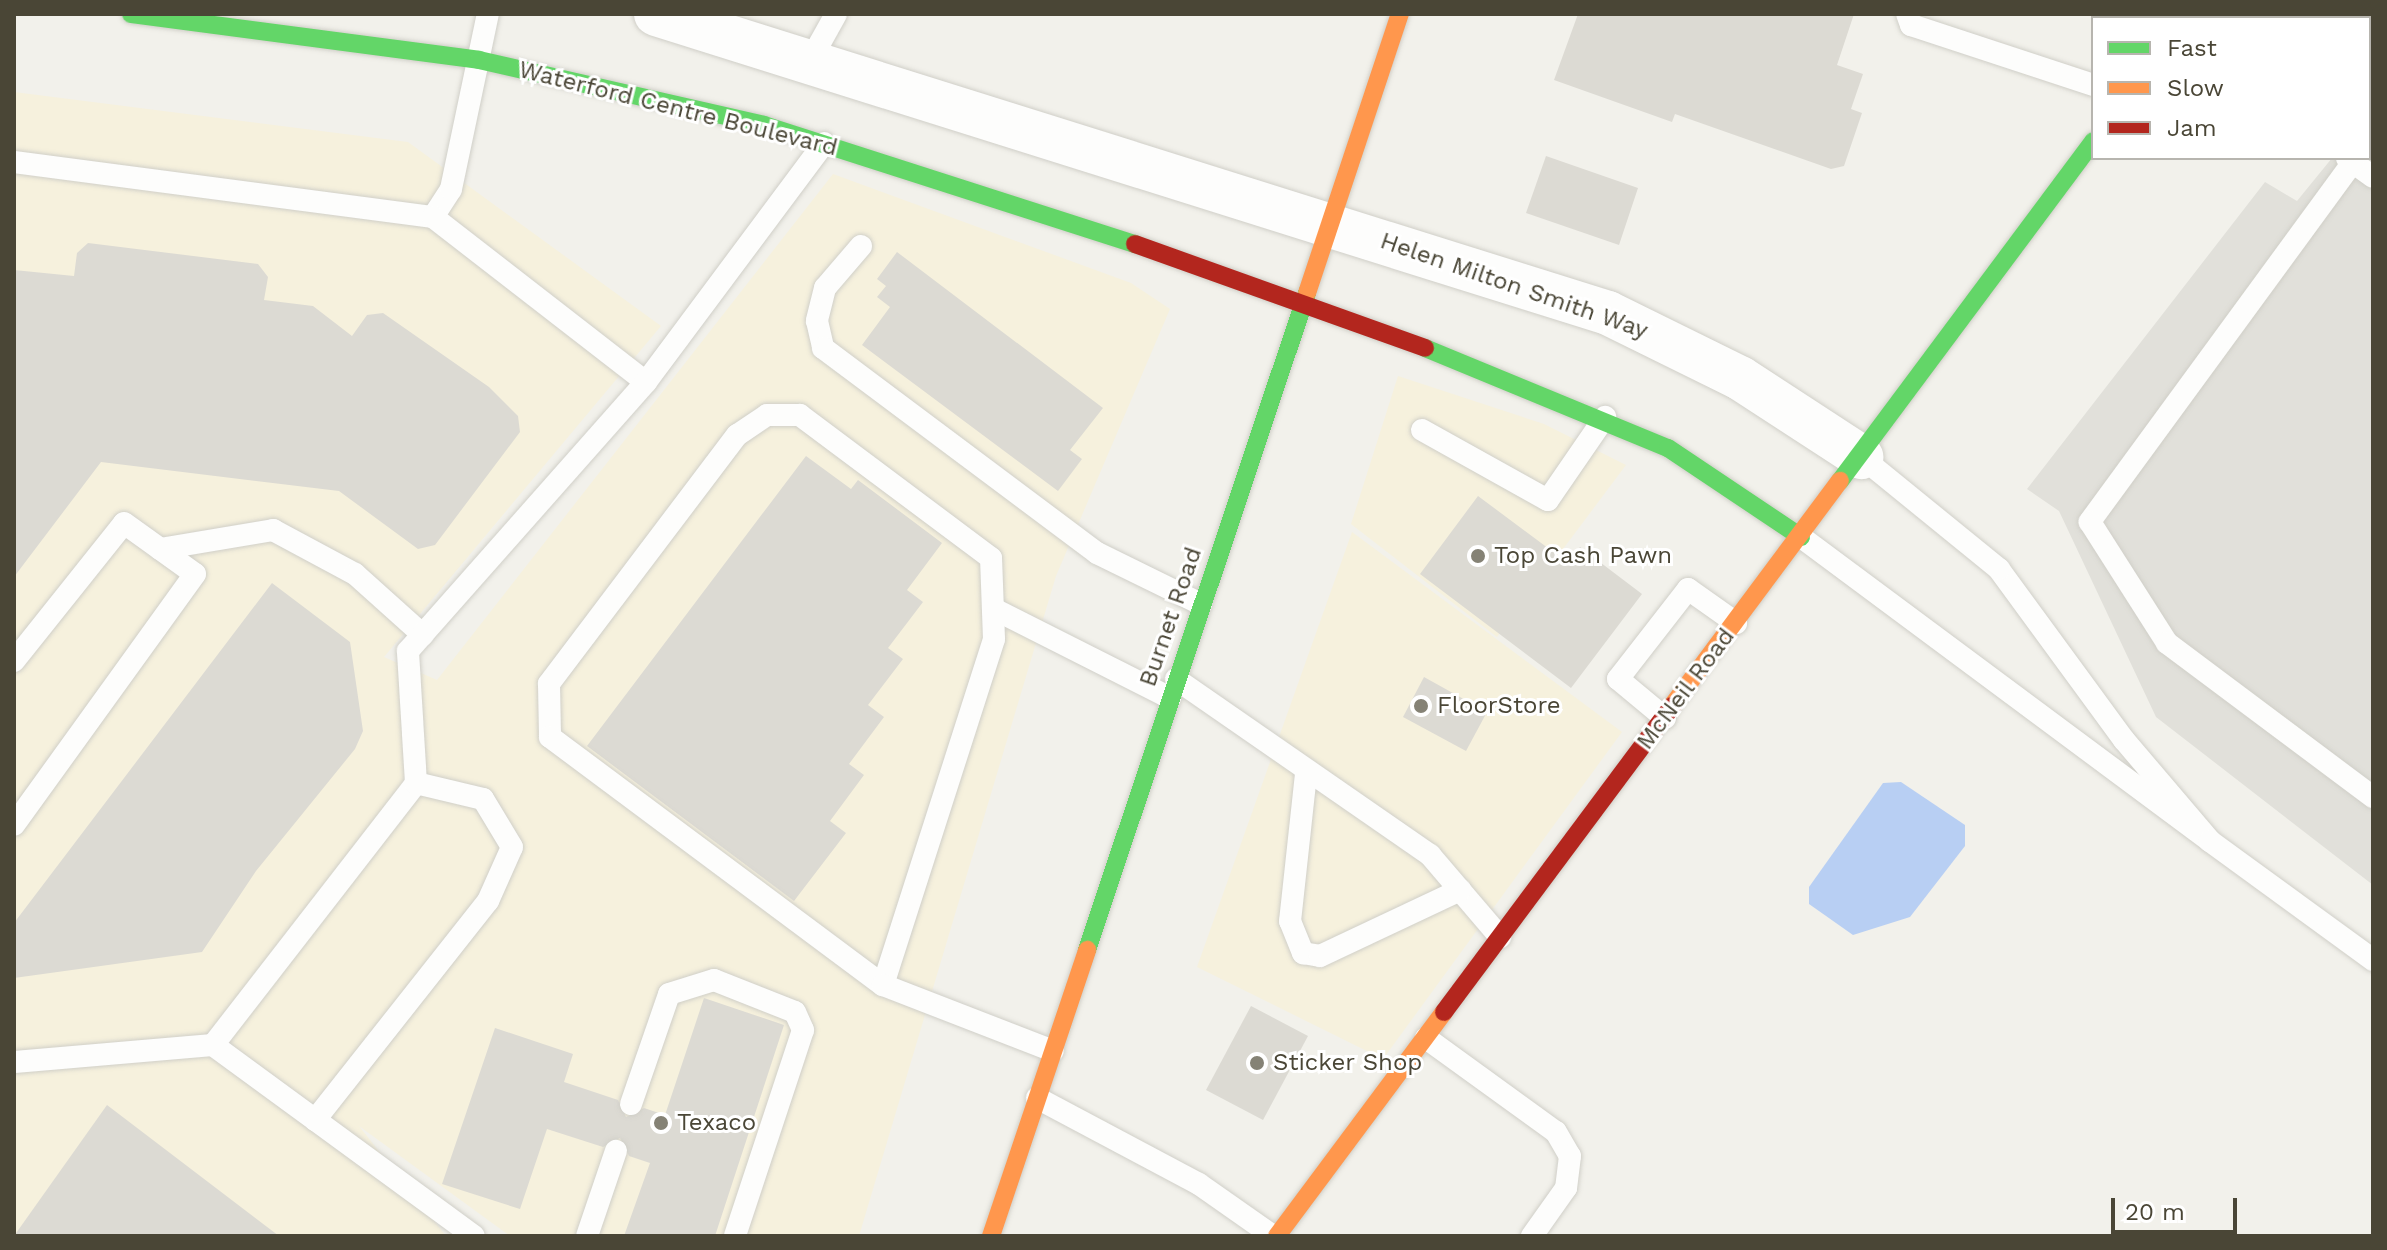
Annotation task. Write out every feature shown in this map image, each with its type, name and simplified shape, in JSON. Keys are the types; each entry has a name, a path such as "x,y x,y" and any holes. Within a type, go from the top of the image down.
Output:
{"street":[{"name":"Waterford Centre Boulevard","path":"131,14 479,60 824,143 1302,301"},
{"path":"656,14 811,59 1328,223"},
{"name":"Burnet Road","path":"991,1236 1400,14"},
{"name":"McNeil Road","path":"1275,1236 1861,457 2091,144"},
{"name":"Helen Milton Smith Way","path":"1328,223 1657,334 1861,457"},
{"path":"1302,301 1605,417 1668,448 1801,537"}],"lane":[{"path":"433,217 451,189 488,14"},
{"path":"811,59 836,14"},
{"path":"1907,14 1911,25 2091,84"},
{"path":"213,1045 416,783 408,651 646,382 824,143"},
{"path":"2373,177 2350,160 2090,522 2167,643 2373,797"},
{"path":"14,162 433,217 646,382"},
{"path":"861,246 825,288 817,321 823,348 1097,553 1201,604"},
{"path":"883,985 994,639 996,610 991,558 800,415 767,415 737,435 549,684 550,737 883,985 1053,1051"},
{"path":"1422,430 1548,500 1605,417"},
{"path":"1861,457 1999,569 2124,740 2210,841"},
{"path":"14,661 124,523 195,574 14,825"},
{"path":"160,549 273,530 355,574 423,635"},
{"path":"1801,537 2373,960"},
{"path":"1665,718 1618,679 1688,589 1736,623"},
{"path":"996,610 1173,689 1306,774 1430,855 1500,937"},
{"path":"1306,774 1290,921 1303,953 1320,956 1460,890"},
{"path":"315,1120 488,901 512,847 483,799 416,783"},
{"path":"631,1104 669,994 714,980 795,1012 803,1030 735,1236"},
{"path":"1426,1038 1556,1132 1570,1156 1566,1188 1532,1236"},
{"path":"14,1062 213,1045 474,1236"},
{"path":"1037,1098 1199,1184 1275,1236"},
{"path":"587,1236 616,1151"}],"shaded area":[{"path":"14,92 408,142 661,326 384,657 437,680 833,174 1131,283 1170,309 1056,576 859,1236 510,1236 359,1126 446,1236 14,1236"},
{"path":"2373,105 2373,885 2156,717 2059,511 2027,489 2265,182 2297,201 2330,160 2371,160"},
{"path":"1398,376 1544,424 1626,465 1497,637 1351,524"},
{"path":"1352,532 1622,732 1383,1059 1197,967"}],"water":[{"path":"1901,782 1965,825 1965,846 1910,917 1853,935 1809,904 1809,887 1883,783"}],"building":[{"path":"1578,14 1854,14 1837,65 1863,74 1851,109 1862,113 1844,166 1831,169 1675,114 1672,122 1554,80"},
{"path":"1546,156 1638,188 1619,245 1526,213"},
{"path":"88,243 258,264 268,277 264,300 313,306 352,336 367,315 383,313 489,387 518,416 520,432 435,545 418,549 339,491 101,462 14,577 14,270 74,276 77,253"},
{"path":"897,252 1103,408 1070,450 1082,459 1058,491 862,345 890,307 877,297 886,286 877,279"},
{"path":"806,456 851,489 858,480 942,543 907,590 923,602 888,648 903,659 868,705 884,717 849,764 864,775 830,821 846,833 794,901 587,746"},
{"path":"1478,496 1568,563 1580,547 1642,594 1571,688 1420,574"},
{"path":"272,583 350,642 363,731 355,749 256,871 202,952 14,978 14,923"},
{"path":"1424,677 1487,712 1466,751 1403,717"},
{"path":"704,998 784,1025 715,1236 624,1236 650,1163 629,1156 620,1138 603,1147 547,1129 520,1209 442,1184 495,1028 573,1054 564,1082 618,1100 626,1117 644,1108 665,1115"},
{"name":"Sticker Shop","path":"1251,1006 1308,1036 1263,1120 1206,1090"},
{"path":"107,1105 279,1236 14,1236"}],"traffic: fast":[{"path":"131,14 479,60 764,125 1135,244"},
{"path":"1840,481 2091,144"},
{"path":"1087,950 1307,293"},
{"path":"1425,348 1668,448 1801,537"}],"traffic: slow":[{"path":"1307,293 1400,14"},
{"path":"1672,706 1840,481"},
{"path":"991,1236 1087,950"},
{"path":"1277,1236 1444,1012"}],"traffic: jam":[{"path":"1135,244 1425,348"},
{"path":"1444,1012 1672,706"}],"place":[{"name":"Top Cash Pawn","path":"1478,556"},
{"name":"FloorStore","path":"1421,706"},
{"name":"Sticker Shop","path":"1257,1063"},
{"name":"Texaco","path":"661,1123"}]}
